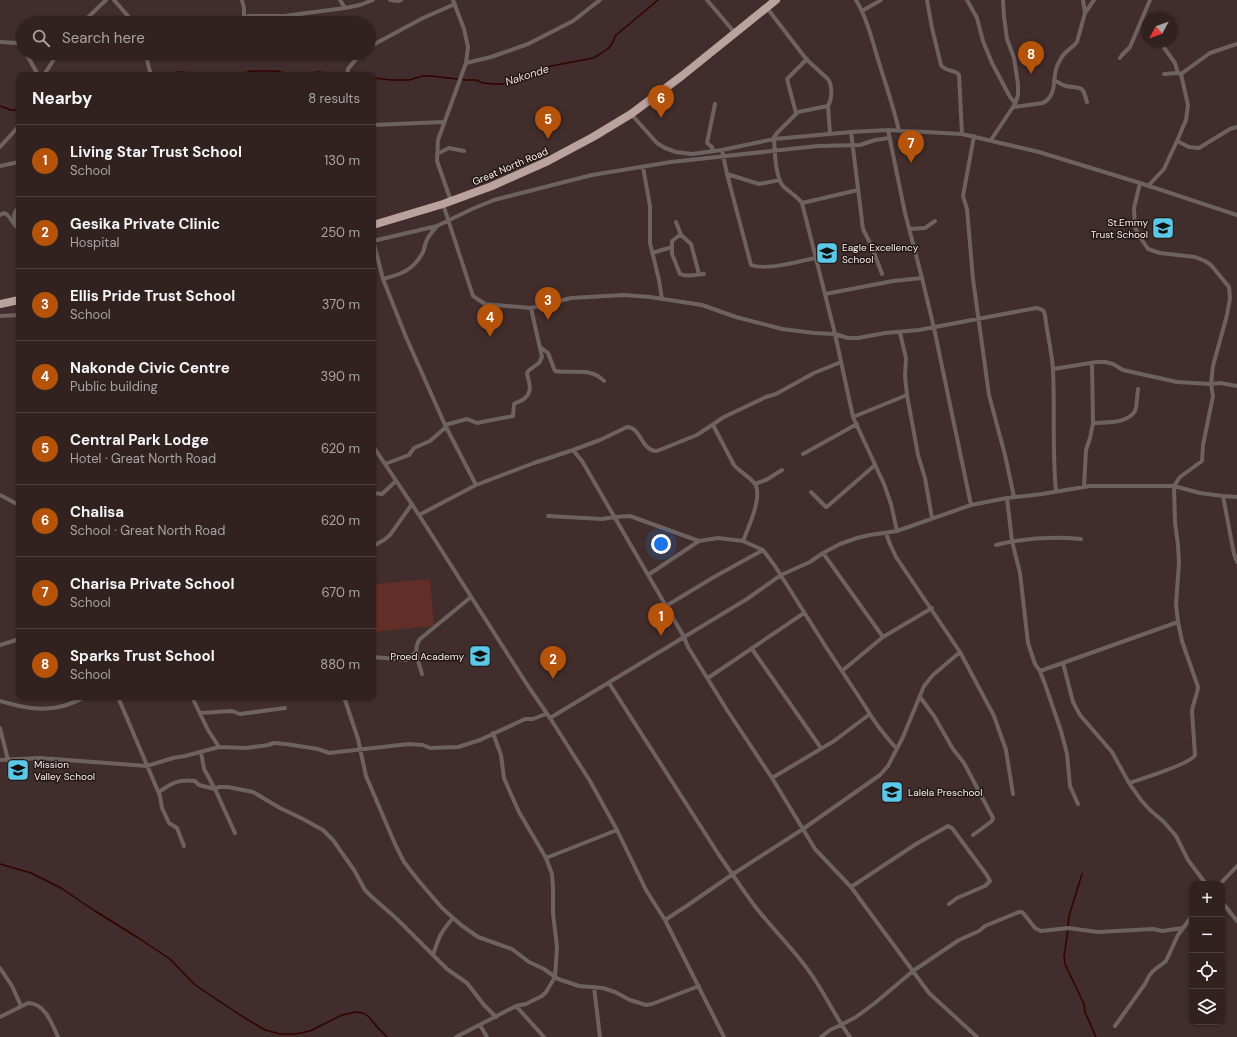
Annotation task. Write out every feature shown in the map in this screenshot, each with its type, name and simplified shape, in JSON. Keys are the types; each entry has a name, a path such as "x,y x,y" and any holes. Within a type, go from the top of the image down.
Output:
{"highway":[{"name":"Great North Road","path":"376,224 492,186 548,162 593,137 631,114 776,0"},
{"path":"0,304 16,301"}],"street":[{"path":"89,16 106,0"},
{"path":"114,0 128,16"},
{"path":"242,0 244,16 284,16 345,8 360,5 373,0"},
{"path":"340,0 345,8"},
{"path":"390,0 401,0"},
{"path":"466,63 491,57 528,44 573,21 600,0"},
{"path":"707,0 735,33"},
{"path":"856,0 868,26 895,112 899,131"},
{"path":"862,11 881,0"},
{"path":"927,0 941,65 943,68 958,73 959,75 962,134"},
{"path":"967,0 977,18 983,41 992,63 1014,105"},
{"path":"991,140 1014,105 1018,95 1014,58 1007,39 1003,0"},
{"path":"1084,0 1085,13"},
{"path":"1014,105 1043,103 1047,101 1053,93 1054,74 1061,58 1074,46 1085,13 1094,0"},
{"path":"1120,58 1130,47 1150,0"},
{"path":"376,43 454,2 464,29 468,48 466,63 438,140 437,161 447,202 448,221 475,298 485,304 531,308 571,298 624,295 662,299 702,305 736,317 782,329 835,334 848,338 934,328 1036,308 1042,309 1045,315 1053,369 1054,466 1056,491"},
{"path":"767,8 807,59 830,83 832,90 830,103 828,106 830,133"},
{"path":"0,42 16,42"},
{"path":"1164,74 1179,73 1210,53 1237,44"},
{"path":"1148,186 1164,169 1186,120 1188,105 1175,63 1164,48"},
{"path":"796,113 787,79 807,59"},
{"path":"30,60 36,72"},
{"path":"46,72 54,60"},
{"path":"147,60 150,72"},
{"path":"348,72 348,69 355,60"},
{"path":"1054,80 1067,86 1081,88 1085,93 1087,102"},
{"path":"713,151 712,147 707,143 715,104"},
{"path":"828,106 796,113 777,132 773,140 777,169 780,180 802,203 835,334 853,417 884,484 891,504 897,531"},
{"path":"631,114 657,143 676,152 692,154 773,140 830,133 888,130 962,134 1039,152 1237,215"},
{"path":"376,124 444,122"},
{"path":"1177,142 1189,147 1199,148 1230,129 1237,127"},
{"path":"0,147 16,129"},
{"path":"888,130 888,138 905,213 934,328 971,505"},
{"path":"851,132 863,229 872,247 882,274"},
{"path":"974,136 963,196 967,209 973,280 989,395 1005,455 1014,497"},
{"path":"376,239 437,226 472,208 494,200 592,175 671,162 862,144 888,138"},
{"path":"437,154 449,148 464,151"},
{"path":"722,150 751,265 765,268 816,258"},
{"path":"0,166 16,163"},
{"path":"643,167 650,206 650,238 652,253 662,299"},
{"path":"727,174 759,184 780,180"},
{"path":"1129,783 1179,765 1192,759 1195,755 1192,711 1198,692 1198,687 1184,647 1178,622 1176,604 1179,563 1175,522 1174,486 1180,477 1202,461 1203,445 1213,396 1211,384 1213,366 1225,324 1230,298 1229,287 1211,264 1194,257 1160,253 1148,249 1138,234 1136,227 1134,208 1140,183"},
{"path":"802,203 858,190"},
{"path":"0,215 4,212 8,214 16,227"},
{"path":"910,229 925,228 935,221"},
{"path":"676,222 681,234 691,244 699,274"},
{"path":"383,279 408,270 422,256 425,242 437,226"},
{"path":"681,234 672,241 672,254 680,274 686,276 704,274"},
{"path":"652,253 672,247"},
{"path":"376,252 383,279 406,337 446,426 476,485"},
{"path":"825,294 886,282 922,278"},
{"path":"385,464 409,455 414,448 431,440 446,426 467,419 477,423 513,416 514,404 524,399 531,388 527,374 529,370 536,366 542,357 531,308"},
{"path":"0,316 16,315"},
{"path":"900,333 906,358 905,376 907,395 932,518"},
{"path":"540,347 548,353 555,371 592,373 599,376 604,381"},
{"path":"419,515 476,485 600,440 627,427 634,429 648,448 653,451 657,451 697,435 724,417 766,397 776,394 814,373 841,362"},
{"path":"1053,369 1105,362 1113,364 1123,370 1177,382 1211,384 1220,383 1237,386"},
{"path":"1084,487 1086,450 1093,423 1092,363"},
{"path":"1093,423 1118,422 1131,415 1135,411 1138,389"},
{"path":"853,417 907,395"},
{"path":"803,454 857,424"},
{"path":"714,425 734,465 755,484 757,501 743,541"},
{"path":"376,450 590,781 617,830 646,890 665,920 724,1037"},
{"path":"573,450 582,461 615,517 684,637 688,647 772,778 815,849 851,887 929,993 977,1037"},
{"path":"811,492 826,507 829,506 875,465"},
{"path":"755,484 766,480 782,470"},
{"path":"376,493 382,494 396,481"},
{"path":"550,718 747,599 781,575 810,562 840,544 857,538 897,531 971,505 1007,498 1084,487 1174,486 1200,493 1237,497"},
{"path":"0,495 16,503"},
{"path":"1223,496 1234,554 1237,562"},
{"path":"1007,498 1012,541 1020,573 1028,643 1035,664 1040,671 1061,731 1067,754 1070,786 1078,804"},
{"path":"376,544 390,535 412,504"},
{"path":"548,516 602,519 630,516 700,541"},
{"path":"886,533 896,557 932,608 960,652 994,716 1006,750 1013,794"},
{"path":"996,545 1012,541 1048,537 1081,539"},
{"path":"648,575 700,541 718,538 743,541 763,550 781,575 884,736 897,749"},
{"path":"666,606 763,550"},
{"path":"823,553 884,637"},
{"path":"422,674 416,652 416,644 420,639 471,597"},
{"path":"842,671 884,637 932,608"},
{"path":"708,678 804,612"},
{"path":"1040,671 1178,622"},
{"path":"0,645 16,640"},
{"path":"752,649 822,748"},
{"path":"376,657 407,660 416,652"},
{"path":"665,920 803,829 880,775 897,749 924,686 933,675 960,652"},
{"path":"1063,663 1071,695 1076,709 1083,720 1112,752 1129,783 1141,800 1176,836 1188,860 1204,881"},
{"path":"609,683 719,855 754,905 804,964 841,1025 850,1037"},
{"path":"920,697 934,716 953,749 964,763 993,818 992,821 973,835"},
{"path":"0,701 21,707 44,709 62,706 78,700"},
{"path":"119,700 159,792 162,808 169,822 176,827 184,846"},
{"path":"194,700 208,730 219,747"},
{"path":"345,700 361,749 366,776 404,862 418,880 461,925 478,937 512,948 529,962 544,969 555,977 579,986 603,988 630,1000 646,1005 662,1001 699,986"},
{"path":"200,713 232,711 240,714 285,708"},
{"path":"0,760 40,758 147,766 172,758 219,747 246,748 274,743 318,749 329,753 409,744 423,745 430,748 458,746 468,744 525,719 533,719 546,714"},
{"path":"772,778 834,741 870,714"},
{"path":"0,728 8,760"},
{"path":"456,1037 516,1006 526,1004 542,996 555,977 557,947 553,913 552,874 546,858 519,812 504,778 501,755 493,733"},
{"path":"201,752 204,769 235,833"},
{"path":"159,792 178,781 183,780 195,781 198,786 215,789 220,787 228,787 253,792 323,830 333,840 368,893 447,969 467,983 484,1005 496,1017"},
{"path":"851,887 916,844 948,826 952,828 990,881 985,886 957,898 949,904"},
{"path":"546,858 617,830"},
{"path":"1223,881 1237,866"},
{"path":"1225,906 1237,921"},
{"path":"821,1037 830,1030 856,1017 875,1003 912,970 959,940 979,931 984,926 1019,912 1022,912 1035,928 1041,931 1068,928 1098,932 1153,929 1162,931 1183,928"},
{"path":"1115,1026 1149,976 1166,961 1178,935 1191,917"},
{"path":"433,955 443,929 453,918"},
{"path":"0,968 12,986 21,1006"},
{"path":"594,987 600,1037"},
{"path":"0,1017 21,1006 32,1004 46,1012 58,1037"},
{"path":"516,1006 544,1037"},
{"path":"480,1025 487,1037"}],"shaded area":[{"path":"430,579 434,626 376,632 376,584"}],"waterway":[{"name":"Nakonde","path":"376,78 409,80 423,76 431,76 476,80 483,83 503,84 551,66 593,58 609,48 615,36 658,0"},
{"name":"Nakonde","path":"248,72 281,72"},
{"name":"Nakonde","path":"0,106 11,110 16,110"},
{"path":"0,864 31,873 61,888 170,959 195,985 265,1030 280,1034 295,1034 310,1031 342,1015 356,1012 363,1013 369,1017 387,1037"},
{"path":"1068,926 1069,916 1082,874"},
{"path":"1068,930 1064,956 1065,964 1084,1004 1085,1012 1096,1037"}],"place":[{"name":"Sparks Trust School","path":"1031,74"},
{"name":"Chalisa","path":"661,118"},
{"name":"Central Park Lodge","path":"548,139"},
{"name":"Charisa Private School","path":"911,163"},
{"name":"St.Emmy Trust School","path":"1163,228"},
{"name":"Eagle Excellency School","path":"827,253"},
{"name":"Ellis Pride Trust School","path":"548,320"},
{"name":"Nakonde Civic Centre","path":"490,337"},
{"name":"Living Star Trust School","path":"661,636"},
{"name":"Proed Academy","path":"480,656"},
{"name":"Gesika Private Clinic","path":"553,679"},
{"name":"Mission Valley School","path":"18,770"},
{"name":"Lalela Preschool","path":"892,792"}]}
